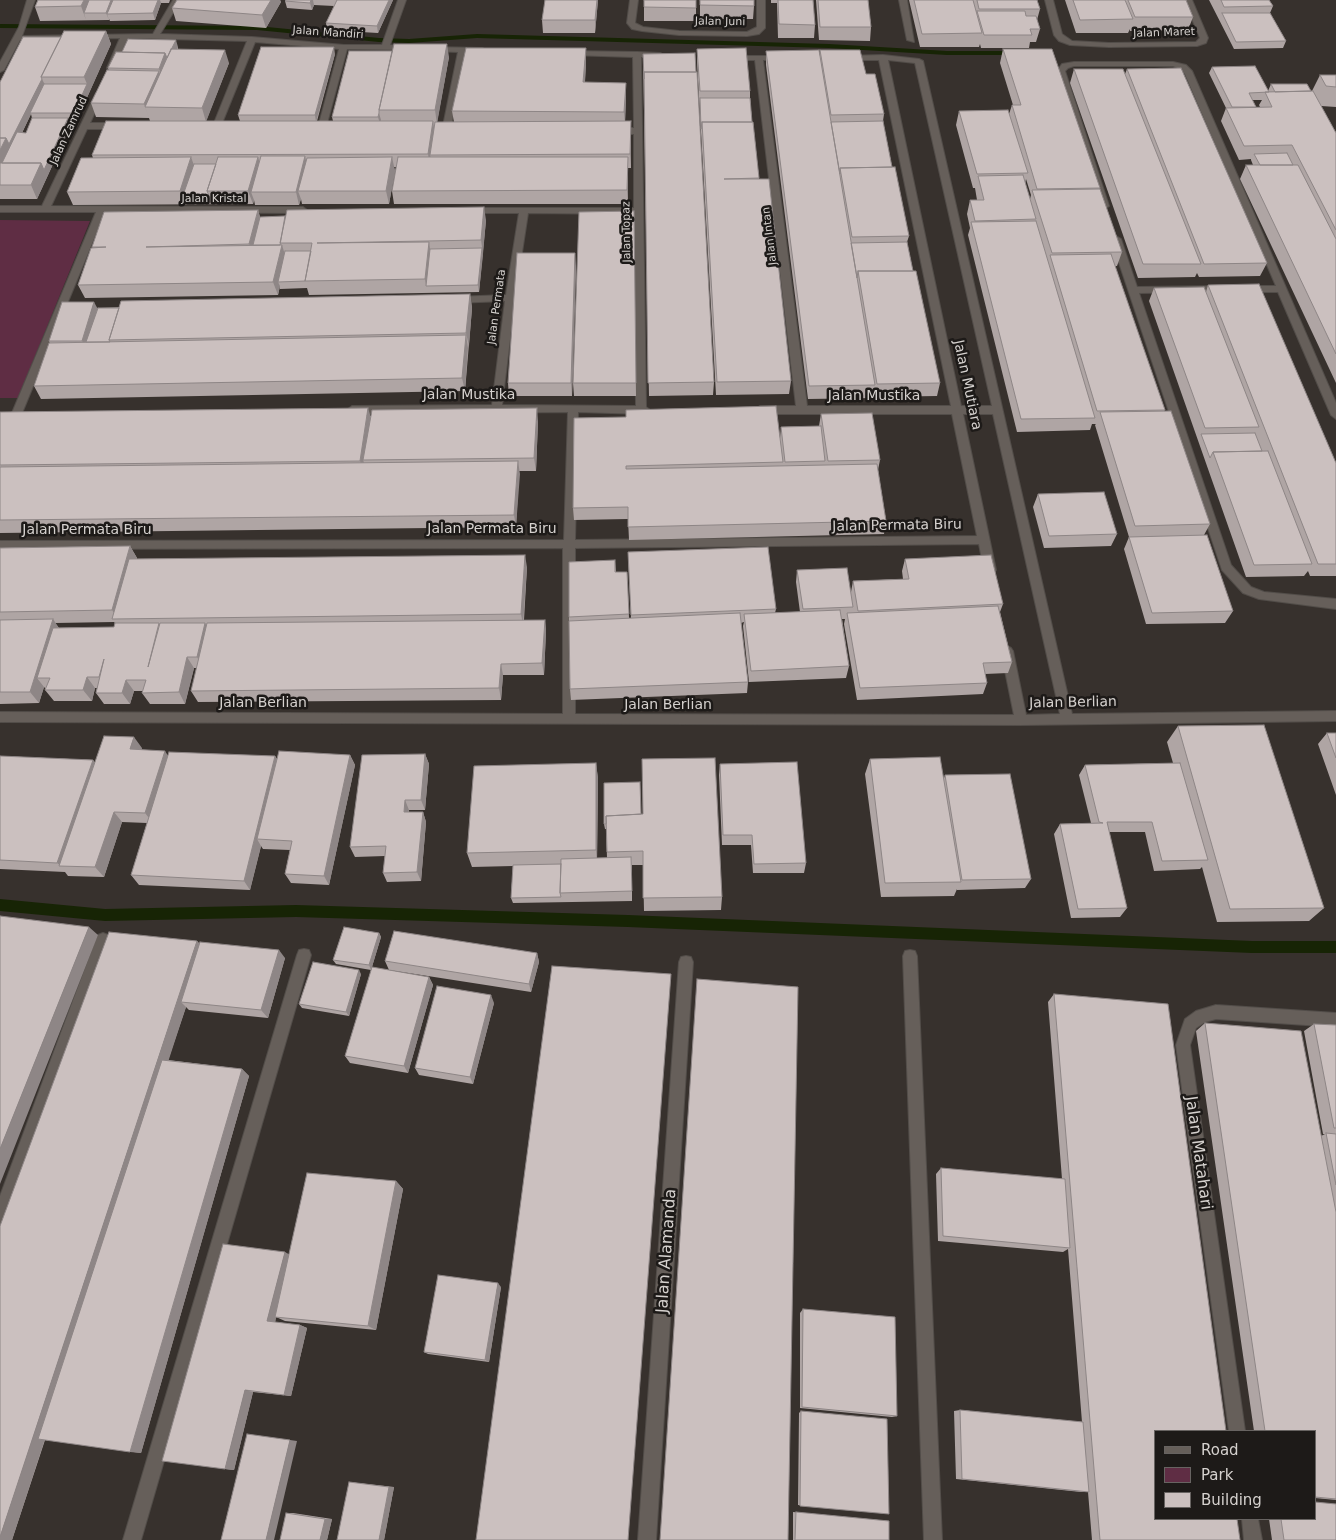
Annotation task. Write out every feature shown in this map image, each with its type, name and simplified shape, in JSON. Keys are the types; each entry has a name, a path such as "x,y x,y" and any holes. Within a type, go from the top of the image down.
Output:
{"street":[{"path":"0,70 18,38 31,0"},
{"path":"157,34 177,0"},
{"path":"387,43 402,0"},
{"name":"Jalan Juni","path":"634,0 631,23 635,27 679,32 747,34 756,32 760,28 761,0"},
{"path":"903,0 911,40"},
{"name":"Jalan Maret","path":"1049,0 1058,35 1070,43 1109,45 1198,44 1203,42 1204,38 1188,0"},
{"name":"Jalan Mandiri","path":"18,38 157,34 252,39 344,47 387,43 462,50 491,50"},
{"path":"105,81 125,36"},
{"path":"216,128 252,39"},
{"path":"330,131 316,131 344,47"},
{"path":"446,131 462,50"},
{"path":"559,52 665,55"},
{"name":"Jalan Topaz","path":"637,54 641,410"},
{"path":"722,57 788,58"},
{"path":"835,58 883,57"},
{"name":"Jalan Mutiara","path":"992,578 883,57 919,61 1067,718"},
{"name":"Jalan Intan","path":"759,58 802,410"},
{"path":"1336,415 1189,73 1183,67 1173,64 1074,64 1065,66 1061,71 1226,567 1247,590 1262,596 1336,604"},
{"name":"Jalan Zamrud","path":"45,209 101,90"},
{"path":"85,126 132,127"},
{"path":"436,131 455,131"},
{"path":"609,131 638,131"},
{"name":"Jalan Kristal","path":"0,209 101,211 318,210"},
{"path":"455,210 638,211"},
{"name":"Jalan Permata","path":"497,408 510,298 524,210"},
{"path":"17,413 64,310 101,211"},
{"path":"1133,290 1283,289"},
{"path":"442,300 510,298"},
{"path":"569,720 569,544 573,408"},
{"name":"Jalan Mustika","path":"340,410 573,408 660,410"},
{"name":"Jalan Mustika","path":"746,410 998,410"},
{"name":"Jalan Permata Biru","path":"0,545 569,544 984,540"},
{"path":"1005,644 1021,720"},
{"name":"Jalan Berlian","path":"0,717 1021,720 1336,716"},
{"path":"0,1216 103,939"},
{"path":"132,1540 304,955"},
{"path":"910,956 933,1540"},
{"name":"Jalan Alamanda","path":"647,1540 686,962"},
{"name":"Jalan Matahari","path":"1237,1430 1183,1045 1190,1024 1201,1016 1216,1012 1336,1020"},
{"path":"1250,1520 1253,1540"}],"green space":[{"path":"0,220 90,221 18,398 0,398"}],"building":[{"path":"38,0 84,0 81,6 35,7"},
{"path":"89,0 111,0 106,13 84,13"},
{"path":"113,0 158,0 153,13 107,14"},
{"path":"177,0 271,0 262,15 172,8"},
{"path":"286,0 311,0 310,3"},
{"path":"337,0 389,0 377,26 326,23"},
{"path":"545,0 597,0 595,20 542,20"},
{"path":"644,0 696,0 696,8 644,7"},
{"path":"700,0 754,0 754,6 700,5"},
{"path":"778,0 813,0 815,25 779,24"},
{"path":"818,0 868,0 871,27 820,27"},
{"path":"914,0 973,0 982,33 922,34"},
{"path":"977,0 1037,0 1040,9 979,9"},
{"path":"1073,0 1125,0 1133,19 1080,20"},
{"path":"1128,0 1186,0 1193,17 1135,17"},
{"path":"1221,0 1269,0 1273,6 1224,7"},
{"path":"977,11 1025,11 1026,16 1036,16 1040,29 1030,29 1032,35 984,35"},
{"path":"1222,13 1270,13 1286,41 1236,42"},
{"path":"64,31 106,31 84,77 41,77"},
{"path":"23,37 61,37 9,144 6,138 0,138 0,82"},
{"path":"128,39 176,40 167,58 165,53 122,52"},
{"path":"394,44 447,44 435,110 379,110"},
{"path":"261,47 334,47 315,115 238,115"},
{"path":"466,48 586,48 583,82 626,83 624,112 452,111"},
{"path":"746,48 750,91 700,91 697,49"},
{"path":"171,49 225,50 202,108 145,107"},
{"path":"1003,49 1052,49 1100,188 1037,189 1012,105 1021,105"},
{"path":"819,50 875,385 809,386 766,51"},
{"path":"820,50 860,50 866,74 875,74 884,114 831,115"},
{"path":"349,51 392,51 378,117 332,117"},
{"path":"116,52 165,53 159,69 108,68"},
{"path":"695,53 696,72 644,72 644,79 643,54"},
{"path":"1255,66 1269,92 1249,93 1256,107 1232,107 1212,67"},
{"path":"1181,68 1267,263 1204,264 1127,69"},
{"path":"1074,69 1123,69 1201,264 1143,264"},
{"path":"107,70 159,71 144,104 91,103"},
{"path":"644,72 697,72 714,382 648,383"},
{"path":"1320,75 1336,75 1336,87 1326,86"},
{"path":"44,84 87,84 74,113 30,113"},
{"path":"1271,84 1307,84 1311,91 1275,92"},
{"path":"1313,91 1336,133 1336,230 1292,145 1244,146 1226,108 1272,107 1265,92"},
{"path":"700,98 750,98 752,122 702,122 701,129"},
{"path":"1008,110 1028,173 977,174 959,111"},
{"path":"32,118 68,118 44,170 41,163 2,163 17,132 26,133"},
{"path":"106,121 433,121 428,154 92,155"},
{"path":"631,121 630,154 430,155 435,122"},
{"path":"883,121 892,167 840,168 840,174 831,122"},
{"path":"702,122 753,122 759,178 724,179 769,179 791,381 717,382"},
{"path":"0,138 6,138 0,150"},
{"path":"1287,153 1293,165 1260,165 1254,154"},
{"path":"261,156 305,156 296,192 251,192"},
{"path":"191,157 180,191 67,192 81,158"},
{"path":"218,157 258,157 248,191 207,191"},
{"path":"392,157 386,191 298,191 307,158"},
{"path":"398,157 628,157 627,190 392,191"},
{"path":"0,163 41,163 31,185 0,185"},
{"path":"194,164 216,164 207,191 210,198 182,198"},
{"path":"1246,165 1298,165 1336,239 1336,354"},
{"path":"895,167 909,236 852,237 840,168"},
{"path":"1023,175 1036,219 975,221 970,200 984,200 978,176"},
{"path":"1100,189 1122,252 1052,253 1032,190"},
{"path":"484,207 481,240 317,243 429,242 425,279 305,281 312,243 280,243 287,210"},
{"path":"258,210 249,244 146,247 282,245 273,282 78,285 91,248 106,247 92,247 104,212"},
{"path":"634,211 636,383 573,383 579,212"},
{"path":"285,216 280,245 253,245 260,217"},
{"path":"1036,221 1095,418 1021,419 971,222"},
{"path":"907,242 913,271 858,271 857,278 851,243"},
{"path":"482,248 478,285 426,286 430,249"},
{"path":"285,251 311,251 305,281 278,282"},
{"path":"517,253 575,253 571,383 508,383"},
{"path":"1111,254 1165,410 1097,411 1050,255"},
{"path":"858,271 916,271 940,383 877,384"},
{"path":"1259,284 1336,463 1336,564 1318,564 1208,285"},
{"path":"1204,287 1259,427 1205,428 1154,288"},
{"path":"470,294 466,333 109,340 121,301"},
{"path":"62,302 94,302 82,341 49,341"},
{"path":"98,308 119,308 110,342 86,342"},
{"path":"466,335 462,378 34,386 49,343"},
{"path":"776,406 783,462 626,466 626,469 877,464 886,521 628,527 628,507 573,508 574,418 626,417 626,410"},
{"path":"368,408 360,461 0,465 0,412"},
{"path":"537,408 534,458 363,460 372,410"},
{"path":"1171,411 1210,524 1135,526 1100,412"},
{"path":"872,413 880,460 828,461 821,414"},
{"path":"821,426 825,461 785,462 781,427"},
{"path":"1255,433 1262,451 1213,452 1210,458 1201,434"},
{"path":"1268,451 1312,564 1254,565 1213,452"},
{"path":"518,461 514,515 0,520 0,467"},
{"path":"1104,492 1117,534 1049,536 1038,494"},
{"path":"1207,535 1233,611 1152,613 1129,537"},
{"path":"130,546 112,610 0,612 0,548"},
{"path":"768,547 776,609 631,615 628,552"},
{"path":"525,555 521,614 112,619 129,559"},
{"path":"991,555 1003,604 858,611 853,581 909,579 905,559"},
{"path":"615,560 615,572 627,572 629,614 569,617 569,562"},
{"path":"847,568 853,607 803,609 797,570"},
{"path":"998,606 1012,662 983,663 987,683 860,688 847,613"},
{"path":"840,610 849,666 751,671 744,614"},
{"path":"740,613 748,682 570,689 569,621"},
{"path":"53,619 30,692 0,692 0,620"},
{"path":"545,620 542,663 501,664 499,688 191,691 207,623"},
{"path":"115,623 159,623 148,667 160,623 205,623 197,657 187,657 179,692 142,693 146,680 126,680 122,693 96,693 104,659 99,677 87,677 83,690 45,690 50,678 37,678 53,628 114,627"},
{"path":"1264,725 1324,908 1230,909 1178,726"},
{"path":"1327,733 1336,733 1336,758"},
{"path":"104,736 134,737 130,749 165,751 145,813 114,812 95,867 59,866"},
{"path":"279,751 350,755 324,876 285,874 292,841 257,839"},
{"path":"169,752 275,756 244,881 131,875"},
{"path":"425,754 421,800 405,800 404,812 423,812 417,872 383,873 386,846 350,847 362,755"},
{"path":"0,756 93,760 57,863 0,860"},
{"path":"940,757 961,882 885,883 870,759"},
{"path":"715,758 722,897 643,898 643,851 607,852 606,816 643,814 642,759"},
{"path":"797,762 806,863 754,864 752,835 723,835 720,764"},
{"path":"596,763 596,850 467,853 474,766"},
{"path":"1180,763 1208,860 1162,861 1152,822 1107,822 1127,908 1078,909 1060,824 1103,823 1099,822 1085,765"},
{"path":"1010,774 1031,879 962,880 945,775"},
{"path":"640,782 641,814 606,816 606,824 604,824 604,783"},
{"path":"631,857 632,891 560,893 561,859"},
{"path":"561,864 561,897 511,898 513,865"},
{"path":"0,916 89,927 0,1149"},
{"path":"344,927 379,933 369,965 333,960"},
{"path":"394,931 537,953 529,984 385,961"},
{"path":"109,932 197,941 0,1537 0,1226"},
{"path":"200,942 279,950 261,1010 181,1002"},
{"path":"313,962 359,970 346,1012 299,1004"},
{"path":"552,966 671,974 628,1540 476,1540"},
{"path":"372,967 429,977 404,1066 345,1056"},
{"path":"697,979 798,987 788,1540 660,1540"},
{"path":"437,986 491,995 470,1077 415,1068"},
{"path":"1054,994 1168,1004 1226,1430 1154,1430 1154,1520 1237,1520 1240,1540 1100,1540"},
{"path":"1205,1023 1301,1031 1336,1212 1336,1499 1316,1497 1316,1430 1265,1430"},
{"path":"1314,1024 1336,1025 1336,1128 1334,1128"},
{"path":"162,1060 242,1069 130,1452 38,1439"},
{"path":"1326,1133 1336,1134 1336,1185"},
{"path":"941,1168 1065,1179 1070,1248 943,1236"},
{"path":"307,1173 396,1181 368,1326 275,1317"},
{"path":"223,1244 285,1252 267,1321 300,1325 284,1395 245,1390 225,1469 162,1461"},
{"path":"438,1275 498,1283 485,1360 424,1352"},
{"path":"803,1309 895,1317 897,1416 802,1407"},
{"path":"960,1410 1083,1422 1089,1492 962,1479"},
{"path":"801,1411 887,1419 889,1514 800,1506"},
{"path":"247,1434 290,1440 266,1540 221,1540"},
{"path":"349,1482 389,1487 379,1540 337,1540"},
{"path":"1316,1502 1336,1504 1336,1540 1284,1540 1281,1520 1316,1520"},
{"path":"796,1512 889,1521 889,1540 795,1540"},
{"path":"286,1513 325,1519 320,1540 280,1540"}],"waterway":[{"path":"0,26 257,28 379,40 409,41 477,36 829,46 947,53 1019,53"},
{"path":"0,905 105,915 296,911 628,921 1252,947 1336,947"}]}
